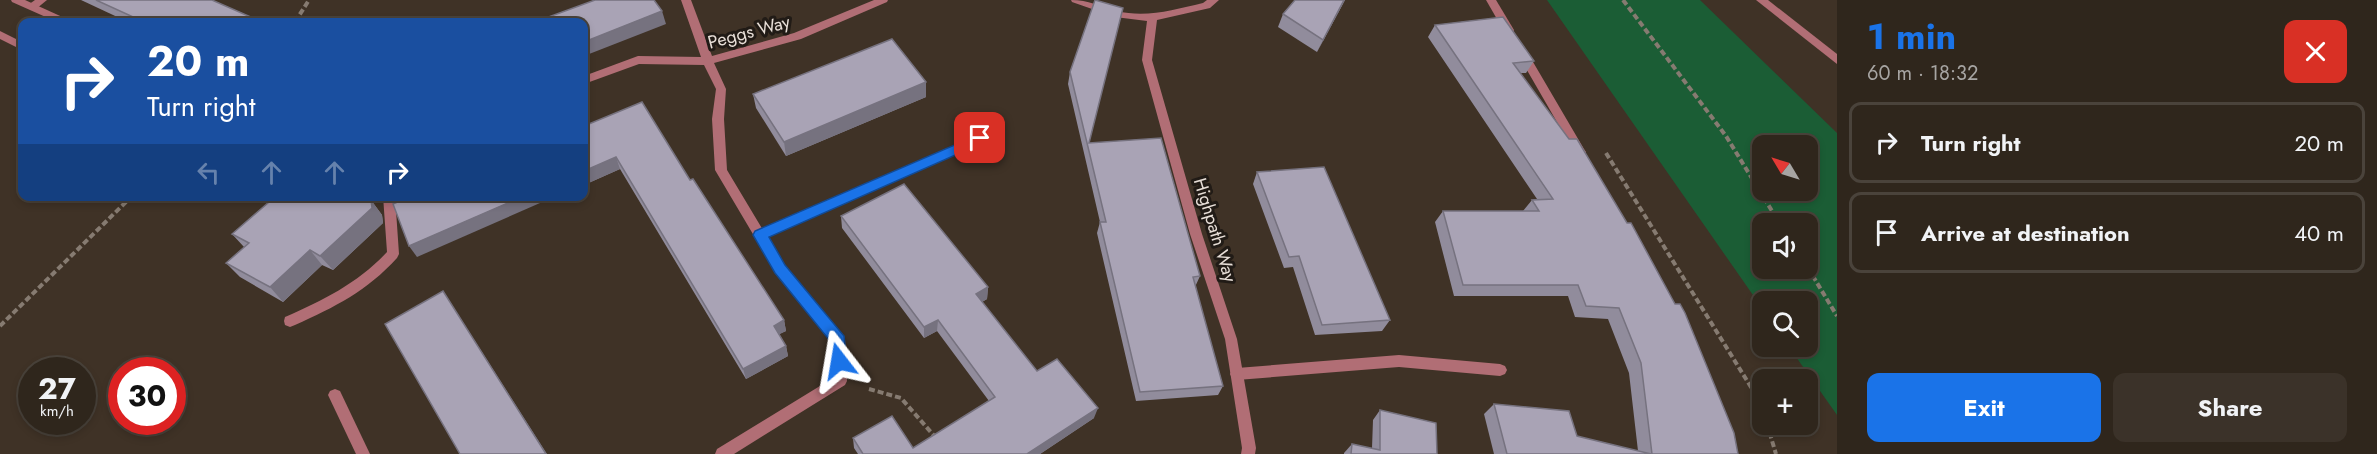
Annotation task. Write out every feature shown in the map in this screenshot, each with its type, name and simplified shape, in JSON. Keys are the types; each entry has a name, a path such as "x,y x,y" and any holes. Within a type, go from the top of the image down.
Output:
{"street":[{"path":"16,0 56,18"},
{"path":"32,7 42,0"},
{"path":"686,0 708,61 721,89 718,119 721,170 780,269 839,340 840,381 722,454"},
{"name":"Peggs Way","path":"588,79 638,60 708,61 797,36 883,0"},
{"path":"1076,0 1115,14 1152,18 1206,6 1214,0"},
{"path":"1491,0 1586,161"},
{"path":"1761,0 1837,60"},
{"name":"Highpath Way","path":"1152,18 1147,60 1196,234 1231,339 1250,448 1248,454"},
{"path":"0,35 18,44"},
{"path":"760,235 980,138"},
{"path":"290,321 349,295 375,275 393,255 389,201"},
{"path":"1237,374 1399,361 1500,370"},
{"path":"335,395 363,454"}],"path":[{"path":"298,18 309,0"},
{"path":"1623,0 1726,136 1773,213"},
{"path":"1605,150 1752,389"},
{"path":"0,326 127,201"},
{"path":"1815,279 1837,316"},
{"path":"840,381 901,398 944,446"},
{"path":"1770,435 1776,454"}],"green space":[{"path":"1547,0 1700,0 1837,133 1837,415 1818,388 1818,369 1805,369 1796,357 1818,357 1818,291 1752,291 1752,294"}],"building":[{"path":"96,0 212,0 253,18 135,18"},
{"path":"595,0 654,0 662,11 588,40 588,18 546,18"},
{"path":"1095,0 1123,8 1089,143 1161,138 1200,276 1193,277 1223,386 1140,392 1100,222 1106,222 1070,72"},
{"path":"1295,0 1344,0 1323,40 1283,14"},
{"path":"1503,17 1534,61 1513,63 1569,139 1577,139 1627,223 1631,223 1675,304 1680,304 1685,313 1734,433 1738,454 1652,454 1641,363 1619,308 1586,306 1578,285 1463,285 1443,211 1539,211 1532,200 1553,199 1435,25"},
{"path":"892,39 926,82 784,142 753,94"},
{"path":"642,102 690,180 693,179 784,320 774,326 786,346 743,369 616,157 588,169 588,124"},
{"path":"1324,167 1390,320 1322,325 1299,256 1289,257 1257,172"},
{"path":"904,184 988,287 976,294 1037,371 1057,359 1098,408 1027,454 863,454 853,438 892,416 913,448 995,397 938,320 924,327 841,216"},
{"path":"270,201 371,201 372,208 320,256 310,250 270,287 226,263 249,243 232,234"},
{"path":"400,201 512,201 409,246 393,204"},
{"path":"443,291 546,454 460,454 385,324"},
{"path":"1494,404 1569,411 1577,436 1651,454 1507,454"},
{"path":"1380,410 1436,423 1437,454 1351,454 1352,444 1380,450"}],"route":[{"path":"839,361 839,340 780,269 760,235 980,138"}]}
